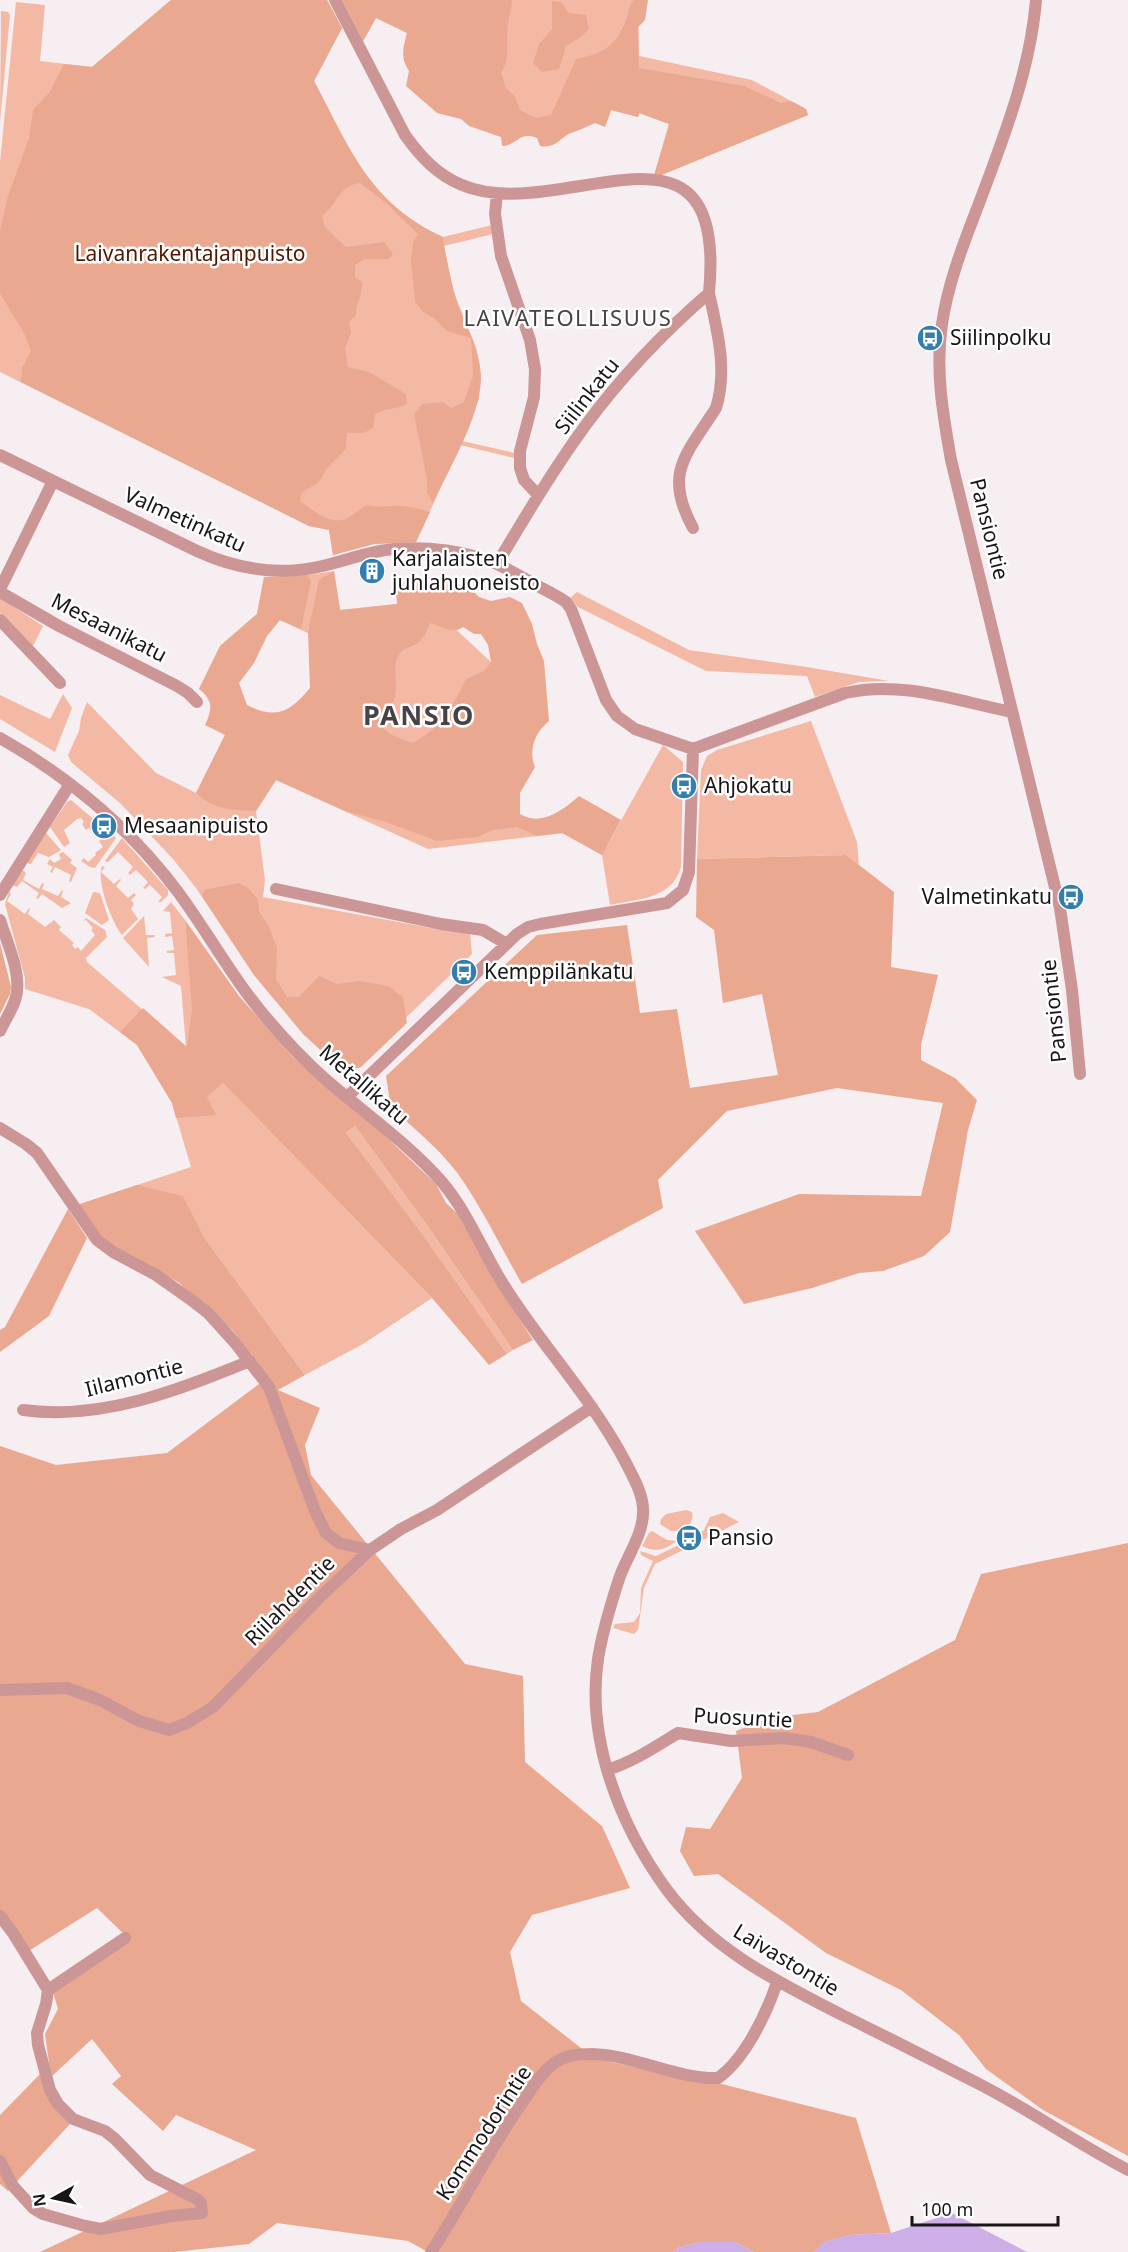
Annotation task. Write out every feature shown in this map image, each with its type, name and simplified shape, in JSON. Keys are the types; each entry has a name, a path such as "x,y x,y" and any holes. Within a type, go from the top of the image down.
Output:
{"street":[{"path":"335,0 405,135 418,154 432,167 461,185 497,193 531,193 624,180 649,180 672,183 692,194 706,220 712,262 710,293 721,356 719,398 716,408 682,462 677,485 683,507 693,528"},
{"name":"Pansiontie","path":"1036,0 1019,94 951,282 942,323 939,356 941,399 951,460 1060,908 1072,990 1080,1074"},
{"path":"497,193 495,214 501,256 530,340 535,369 534,397 520,451 519,468 524,480 538,495"},
{"name":"Siilinkatu","path":"496,564 538,495 585,426 620,382 682,316 710,293"},
{"name":"Valmetinkatu","path":"0,455 197,551 219,561 246,568 276,571 317,567 392,549 455,552 496,564 566,602 571,609 606,700 617,716 635,729 693,749"},
{"path":"0,591 53,481"},
{"name":"Mesaanikatu","path":"0,591 59,626 177,686 197,702"},
{"path":"0,620 60,683"},
{"path":"347,1097 505,943 528,927 660,906 679,895 687,883 689,872 693,749 845,693 864,689 884,687 918,691 1012,712"},
{"name":"Metallikatu","path":"0,738 70,784 141,848 179,893 266,1018 298,1053 400,1142 443,1183 479,1239 502,1282 610,1434 639,1490 643,1509"},
{"path":"0,895 70,784"},
{"path":"276,889 441,924 483,930 505,943"},
{"path":"0,920 15,973 17,992 0,1031"},
{"path":"0,1128 37,1153 97,1240 113,1252 156,1275 208,1313 269,1387 315,1511 326,1533 339,1543 370,1550"},
{"name":"Iilamontie","path":"23,1410 66,1413 135,1401 198,1382 249,1361"},
{"name":"Riilahdentie","path":"0,1690 67,1688 100,1700 139,1721 169,1730 188,1723 213,1707 320,1597 370,1550 437,1510 592,1407"},
{"name":"Laivastontie","path":"643,1509 642,1528 618,1579 598,1660 598,1724 607,1770 621,1809 636,1842 668,1892 710,1936 734,1955 777,1982 989,2089 1128,2170"},
{"name":"Puosuntie","path":"607,1770 638,1756 678,1733 731,1741 784,1738 811,1742 848,1755"},
{"path":"0,1916 48,1990 37,2032 38,2045 50,2090 58,2103 73,2119 105,2132 115,2139 150,2175 197,2199 201,2203 202,2213 171,2216 101,2229 85,2226 43,2214 33,2208 13,2186 0,2161"},
{"path":"48,1990 125,1938"},
{"name":"Kommodorintie","path":"431,2252 506,2127 539,2079 554,2064 570,2055 595,2054 640,2062 701,2078 718,2078 737,2060 765,2011 777,1982"}],"green space":[{"name":"Laivanrakentajanpuisto","path":"171,0 327,0 342,28 314,81 364,171 397,208 443,237 492,225 493,234 444,246 454,293 476,347 480,368 479,399 462,441 515,453 514,458 460,445 416,542 374,544 333,555 329,530 309,526 0,372 0,162 16,2 45,5 40,61 92,67"},
{"name":"Laivanrakentajanpuisto","path":"171,0 327,0 342,28 314,81 351,151 379,191 397,208 443,237 453,288 479,359 481,379 470,426 433,503 427,493 427,479 414,414 422,404 443,402 451,408 464,402 473,376 471,338 447,331 435,319 423,312 415,302 411,260 413,243 418,234 387,204 360,183 347,188 322,216 325,227 346,247 384,242 393,254 389,259 365,259 355,265 355,277 362,282 362,287 356,315 349,322 351,333 345,348 348,367 369,372 406,394 407,403 400,407 383,410 375,415 373,428 364,433 347,433 346,449 325,470 322,478 315,485 302,492 300,501 321,516 333,520 345,519 367,505 406,506 430,512 416,542 374,544 333,555 329,530 309,526 21,382 22,368 31,351 25,335 0,293 0,230 8,196 29,138 33,110 49,93 64,64 92,67"},
{"path":"342,0 638,0 639,56 752,80 806,109 808,115 659,176 669,124 640,113 638,117 611,110 608,120 517,132 427,42 376,18 363,41"},
{"path":"342,0 512,0 507,30 507,55 501,72 506,88 515,96 520,110 536,118 551,115 576,59 599,52 614,42 624,26 631,3 634,0 648,0 645,20 638,27 639,68 744,86 781,103 791,101 806,109 808,115 659,176 654,175 669,124 639,113 638,117 611,110 605,127 595,123 567,135 550,146 540,146 537,138 526,136 502,146 501,137 469,126 461,119 437,113 406,86 409,71 403,52 407,33 376,18 363,41"},
{"path":"552,1 561,2 569,13 586,15 589,29 566,46 559,69 542,72 533,63 539,44 552,29"},
{"path":"1,11 8,12 10,15 0,122"},
{"path":"334,571 340,610 398,604 435,610 491,662 517,827 565,821 608,844 663,745 683,762 681,867 677,878 662,892 653,896 610,905 602,855 563,833 428,849 276,780 256,811 265,880 263,897 470,933 472,954 358,1064 304,1035 254,975 196,888 173,859 121,804 71,762 68,755 79,731 87,702 156,773 196,793 225,735 210,703 199,689 220,646 257,614 264,577 294,577","holes":["273,617 323,640 306,725 239,712 232,687"]},
{"path":"334,571 340,610 397,604 395,582 449,582 467,585 479,597 491,601 510,597 522,603 532,624 544,661 549,721 540,730 534,742 532,754 535,767 520,793 520,814 528,818 544,818 566,807 579,796 621,820 602,855 562,833 537,836 517,827 493,830 477,837 437,841 386,822 345,811 276,780 256,811 217,806 196,793 225,735 205,725 210,705 207,696 199,689 220,646 257,614 264,577 307,575 311,581 301,629 280,620 267,636 254,663 239,683 247,705 257,710 274,713 289,708 310,688 308,632 319,580","holes":["430,623 451,630 463,627 474,634 481,634 488,645 491,662 484,671 466,679 453,704 443,712 435,727 412,743 390,734 380,725 382,717 395,697 397,659 404,650 420,641"]},
{"path":"577,592 689,650 889,681 859,682 815,697 807,676 706,671 578,607 570,598"},
{"path":"0,598 43,626 33,646 0,613"},
{"path":"63,694 72,708 55,752 0,719 0,695 50,719"},
{"path":"811,721 857,842 859,865 846,855 697,859 701,770 707,756 717,750"},
{"path":"71,800 116,838 95,868 81,861 84,858 88,862 103,847 95,831 93,833 89,828 86,830 81,818 64,830 70,843 64,847 50,827 67,802"},
{"path":"46,833 61,850 49,857 38,853 29,864 27,862"},
{"path":"122,838 168,890 168,895 161,902 158,902 162,897 150,885 143,888 148,882 136,870 130,875 128,873 133,867 118,852 108,862 105,861"},
{"path":"63,852 72,860 70,863 77,868 71,882 69,881 71,875 55,867 52,873 50,872 53,867 47,864 50,859 54,863 61,859 59,854"},
{"path":"846,855 894,892 891,967 938,975 921,1045 921,1060 955,1078 977,1100 968,1130 950,1232 924,1256 883,1271 859,1273 812,1288 744,1304 695,1231 799,1194 921,1196 943,1103 837,1088 727,1111 658,1180 663,1208 522,1284 480,1208 457,1173 431,1143 391,1108 386,1076 537,935 627,925 640,1013 677,1009 690,1088 778,1075 762,994 723,1003 714,930 696,917 697,859"},
{"path":"22,870 26,873 23,880 39,889 42,883 44,884 42,889 58,896 62,890 61,897 71,903 62,908 42,894 38,899 36,898 39,893 22,881 17,887 14,886"},
{"path":"101,872 114,884 120,879 116,886 128,898 134,893 136,895 131,900 134,904 131,909 138,919 122,935 114,921 103,891"},
{"path":"238,883 247,887 258,899 259,911 269,927 277,948 276,979 287,997 299,997 319,976 337,984 360,981 388,986 403,997 407,1023 361,1067 351,1070 341,1069 304,1035 254,975 202,896 204,890"},
{"path":"9,892 11,894 7,901 25,914 29,908 28,914 45,927 54,920 61,927 59,930 74,943 72,945 75,949 78,947 81,951 95,935 91,930 93,928 86,920 83,921 86,918 105,930 107,937 86,958 87,962 186,1047 181,986 162,977 176,975 174,953 167,953 167,951 174,950 172,936 165,937 165,934 172,933 170,912 163,911 171,902 185,920 203,1115 206,1097 223,1083 432,1298 363,1344 305,1375 204,1237 183,1197 77,1205 191,1167 172,1103 137,1045 89,1009 25,989 25,978 5,904"},
{"path":"93,892 100,893 109,920 102,925 85,913"},
{"path":"144,916 146,935 155,937 147,938 149,967 123,938"},
{"path":"185,920 239,996 293,1057 380,1131 436,1184 446,1203 459,1215 499,1288 533,1340 513,1350 355,1126 346,1133 507,1354 489,1365 432,1298 223,1083 207,1097 216,1115 176,1118 172,1103 137,1045 120,1032 143,1008 187,1047 192,1009"},
{"path":"0,943 11,987 0,1014"},
{"path":"355,1126 513,1350 507,1354 346,1133"},
{"path":"137,1185 183,1196 204,1237 305,1375 278,1390 320,1408 305,1445 311,1475 465,1664 523,1676 525,1762 602,1826 630,1888 532,1915 510,1952 521,2001 595,2059 722,2084 856,2118 891,2233 851,2235 824,2242 814,2252 754,2252 735,2242 700,2242 678,2248 673,2252 428,2252 408,2241 277,2223 249,2244 174,2252 40,2252 256,2150 176,2115 163,2131 112,2084 121,2076 92,2039 51,2077 45,2034 58,2009 53,1992 130,1940 97,1908 27,1952 0,1914 0,1446 56,1465 167,1453 259,1384 272,1388 256,1360 232,1330 178,1282 108,1243 86,1219 77,1205"},
{"path":"68,1209 87,1238 49,1316 0,1352 0,1330 5,1327"},
{"path":"686,1510 692,1512 692,1521 687,1527 671,1531 660,1524 666,1514"},
{"path":"723,1513 739,1522 655,1564 644,1588 638,1630 634,1634 613,1628 615,1624 634,1622 640,1613 641,1588 653,1561 641,1555 640,1551 656,1556 685,1542 689,1543 704,1530 710,1517"},
{"path":"652,1531 667,1540 676,1541 660,1550 642,1546"},
{"path":"1128,1543 1128,2156 1043,2110 986,2069 959,2035 901,1990 826,1953 718,1874 694,1876 680,1851 686,1827 710,1829 742,1778 736,1731 768,1718 818,1712 955,1640 981,1574"},
{"path":"41,2073 71,2123 8,2191 0,2184 0,2115"}],"shaded area":[{"path":"952,2213 1027,2252 814,2252 823,2242 851,2235 891,2233"},
{"path":"700,2242 735,2242 754,2252 673,2252 678,2248"}],"place":[{"name":"Siilinpolku","path":"930,338"},
{"name":"Karjalaisten juhlahuoneisto","path":"372,571"},
{"name":"Ahjokatu","path":"684,786"},
{"name":"Mesaanipuisto","path":"104,826"},
{"name":"Valmetinkatu","path":"1071,897"},
{"name":"Kemppilänkatu","path":"464,972"},
{"name":"Pansio","path":"689,1538"}],"district":[{"name":"LAIVATEOLLISUUS","path":"568,318"},
{"name":"PANSIO","path":"419,716"}]}
